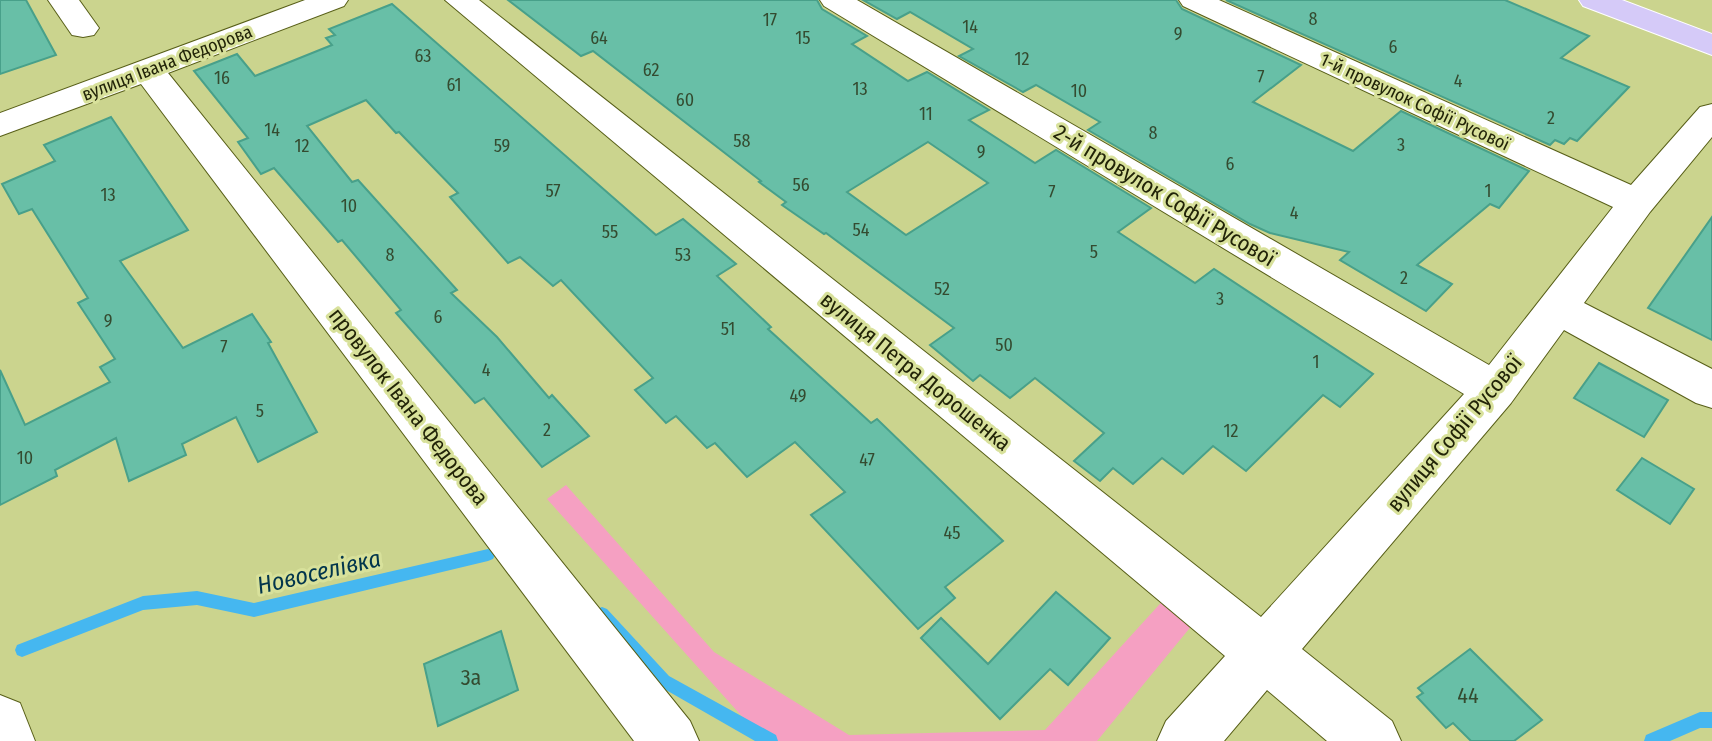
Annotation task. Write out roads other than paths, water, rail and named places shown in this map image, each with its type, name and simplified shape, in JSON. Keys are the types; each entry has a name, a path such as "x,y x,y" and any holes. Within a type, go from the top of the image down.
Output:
{"main road":[{"path":"1594,0 1712,45"}],"street":[{"path":"63,0 83,28"},
{"name":"вулиця Івана Федорова","path":"0,125 333,0"},
{"name":"вулиця Петра Дорошенка","path":"460,0 1372,741"},
{"name":"2-й провулок Софії Русової","path":"835,0 1495,390"},
{"name":"1-й провулок Софії Русової","path":"1194,0 1637,203"},
{"name":"провулок Івана Федорова","path":"148,70 670,741"},
{"name":"вулиця Софії Русової","path":"1186,741 1495,390 1637,203 1712,115"},
{"path":"1556,307 1712,390"},
{"path":"0,723 6,741"}],"waterway":[{"name":"Новоселівка","path":"22,650 143,603 197,598 254,610 488,555"},
{"name":"Новоселівка","path":"602,614 664,681 770,741"},
{"path":"1652,741 1700,720 1712,720"}]}
